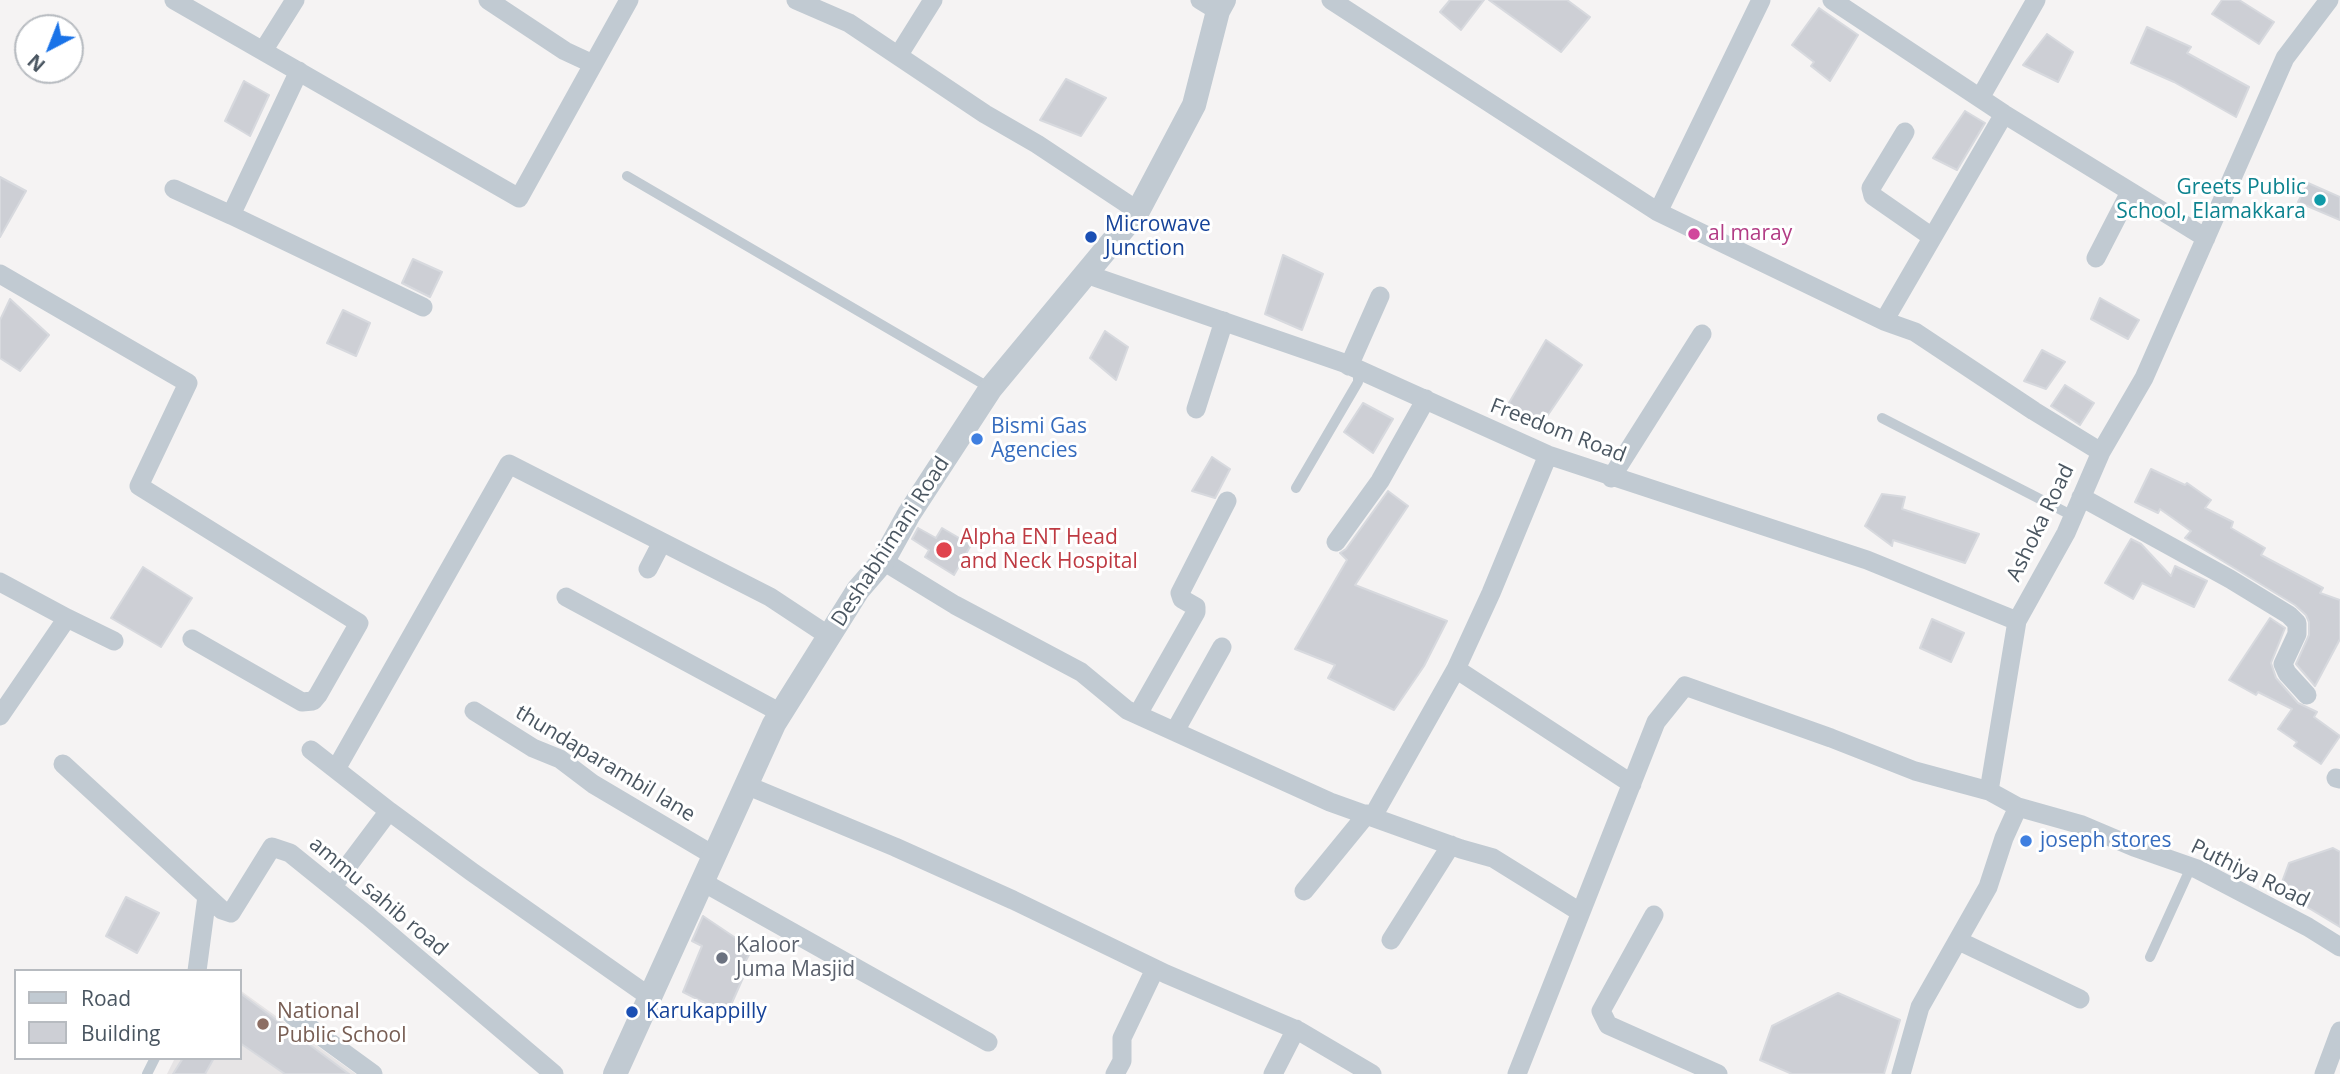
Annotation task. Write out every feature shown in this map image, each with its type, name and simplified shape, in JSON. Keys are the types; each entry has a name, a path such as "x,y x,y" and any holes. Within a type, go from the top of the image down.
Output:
{"street":[{"path":"174,0 519,198 629,0"},
{"path":"263,51 295,0"},
{"path":"488,0 565,51 593,64"},
{"path":"796,0 849,23 1138,211"},
{"path":"898,56 933,0"},
{"path":"1331,0 1658,212 1884,321 1915,332 2101,452"},
{"path":"1658,212 1761,0"},
{"path":"1832,0 2004,114 2206,238"},
{"path":"1980,98 2036,0"},
{"name":"Ashoka Road","path":"1989,791 2017,621 2073,516 2101,452 2144,378 2285,58 2329,0"},
{"name":"Deshabhimani Road","path":"615,1074 701,881 781,713 858,590 883,561 909,514 991,388 1138,211 1194,105 1214,4"},
{"path":"231,215 299,71"},
{"path":"1884,321 2004,114"},
{"path":"1905,132 1871,188 1873,196 1932,237"},
{"path":"174,189 423,307"},
{"path":"2096,258 2130,192"},
{"path":"0,274 188,383 139,486 359,623 313,701 302,702 192,639"},
{"name":"Freedom Road","path":"1086,274 1353,368 1548,455 1611,478 1867,560 2017,621"},
{"path":"1353,368 1380,296"},
{"path":"1196,409 1224,321"},
{"path":"1611,478 1702,334"},
{"path":"1336,542 1380,481 1426,399"},
{"path":"1304,891 1370,815 1456,669 1491,593 1548,455"},
{"path":"336,769 509,464 770,597 829,636"},
{"path":"2081,497 2230,579 2289,615 2297,623 2297,634 2283,664 2287,673 2307,695"},
{"path":"1138,714 1196,612 1196,607 1182,599 1180,593 1227,501"},
{"path":"648,569 662,542"},
{"path":"883,561 955,605 1081,672 1128,709 1330,802 1493,858 1580,912"},
{"path":"0,582 114,641"},
{"path":"566,597 781,713"},
{"path":"0,716 66,618"},
{"path":"1175,731 1222,647"},
{"path":"1456,669 1632,784"},
{"path":"1517,1074 1656,722 1685,686 1915,771 1989,791 2018,807 1987,887 1920,1007 1901,1074"},
{"name":"thundaparambil lane","path":"474,711 533,748 560,759 593,784 713,855"},
{"path":"311,750 472,872 650,997"},
{"name":"ammu sahib road","path":"63,764 222,910 231,913 272,847 290,853 554,1074"},
{"path":"746,785 930,863 1155,969 1296,1029 1372,1074"},
{"name":"Puthiya Road","path":"2018,807 2082,825 2134,848 2191,867 2340,947"},
{"path":"332,887 389,811"},
{"path":"1391,940 1451,845"},
{"path":"701,881 988,1042"},
{"path":"197,969 207,896"},
{"path":"1654,915 1601,1011 1608,1026 1718,1074"},
{"path":"1959,941 2081,999"},
{"path":"1115,1074 1122,1061 1122,1038 1155,969"},
{"path":"292,1015 373,1074"},
{"path":"1273,1074 1296,1029"},
{"path":"2323,1074 2340,1031"}],"lane":[{"path":"627,176 991,388"},
{"path":"1296,488 1358,382 1353,368"},
{"path":"1882,418 2073,516"},
{"path":"2150,957 2191,867"}],"shaded area":[{"name":"National Public School","path":"242,991 356,1074 167,1074 174,1060 242,1060"}],"building":[{"path":"1450,0 1484,0 1461,30 1440,12"},
{"path":"1489,0 1567,0 1590,17 1561,52"},
{"path":"2222,0 2239,0 2274,22 2259,44 2212,14"},
{"path":"1819,8 1858,35 1830,81 1811,66 1814,62 1792,45"},
{"path":"2147,27 2191,47 2187,53 2249,87 2236,117 2174,82 2131,63"},
{"path":"2047,34 2073,52 2058,82 2023,65"},
{"path":"1066,79 1106,98 1081,136 1040,120"},
{"path":"244,81 269,95 250,136 225,121"},
{"path":"1965,111 1985,123 1957,170 1933,158"},
{"path":"0,177 26,191 0,237"},
{"name":"Greets Public School, Elamakkara","path":"2308,183 2340,197 2340,220 2298,202"},
{"path":"1283,255 1323,274 1302,330 1265,314"},
{"path":"413,259 442,272 430,297 402,283"},
{"path":"2100,298 2139,320 2128,339 2091,319"},
{"path":"10,299 49,335 20,371 0,358 0,320"},
{"path":"343,310 370,323 356,356 327,343"},
{"path":"1105,331 1128,347 1116,380 1090,358"},
{"path":"1546,340 1582,365 1539,428 1506,408"},
{"path":"2042,350 2065,362 2046,389 2024,381"},
{"path":"2065,385 2094,403 2080,425 2051,406"},
{"path":"1363,403 1393,419 1373,453 1344,432"},
{"path":"1212,457 1230,469 1215,498 1192,491"},
{"path":"2151,469 2185,485 2187,483 2211,500 2205,508 2233,522 2231,528 2265,548 2261,555 2323,588 2320,593 2340,600 2340,639 2315,686 2296,664 2309,635 2306,615 2295,605 2185,538 2191,531 2160,509 2158,513 2135,502"},
{"path":"1388,491 1408,506 1355,585 1447,621 1424,666 1394,710 1328,678 1335,665 1295,649 1347,560 1340,553 1346,549"},
{"path":"1882,494 1905,497 1902,509 1979,534 1965,563 1893,540 1892,546 1865,526"},
{"path":"918,528 936,538 942,528 971,545 954,575 925,557 929,550 912,539"},
{"path":"2131,539 2141,544 2171,576 2175,566 2207,581 2194,607 2142,583 2133,599 2105,583"},
{"path":"143,567 192,598 161,647 111,618"},
{"path":"2270,618 2285,628 2271,663 2276,678 2298,703 2317,712 2314,717 2340,736 2321,764 2294,746 2297,742 2278,729 2292,709 2258,692 2256,695 2229,680"},
{"path":"1932,619 1964,633 1951,662 1920,648"},
{"path":"2333,848 2340,852 2340,927 2279,890 2289,863"},
{"path":"126,897 159,913 137,953 106,936"},
{"name":"Kaloor Juma Masjid","path":"703,916 752,949 742,968 746,971 727,1014 683,992 702,946 692,941"},
{"path":"1838,993 1900,1020 1884,1074 1792,1074 1760,1060 1772,1026"},
{"name":"National Public School","path":"242,994 349,1074 285,1074 242,1044"},
{"path":"182,1060 213,1060 205,1074 173,1074"}],"place":[{"name":"Greets Public School, Elamakkara","path":"2320,200"},
{"name":"al maray","path":"1694,234"},
{"name":"Microwave Junction","path":"1091,237"},
{"name":"Bismi Gas Agencies","path":"977,439"},
{"name":"Alpha ENT Head and Neck Hospital","path":"944,550"},
{"name":"joseph stores","path":"2026,841"},
{"name":"Kaloor Juma Masjid","path":"722,958"},
{"name":"Karukappilly","path":"632,1012"},
{"name":"National Public School","path":"263,1024"}]}
